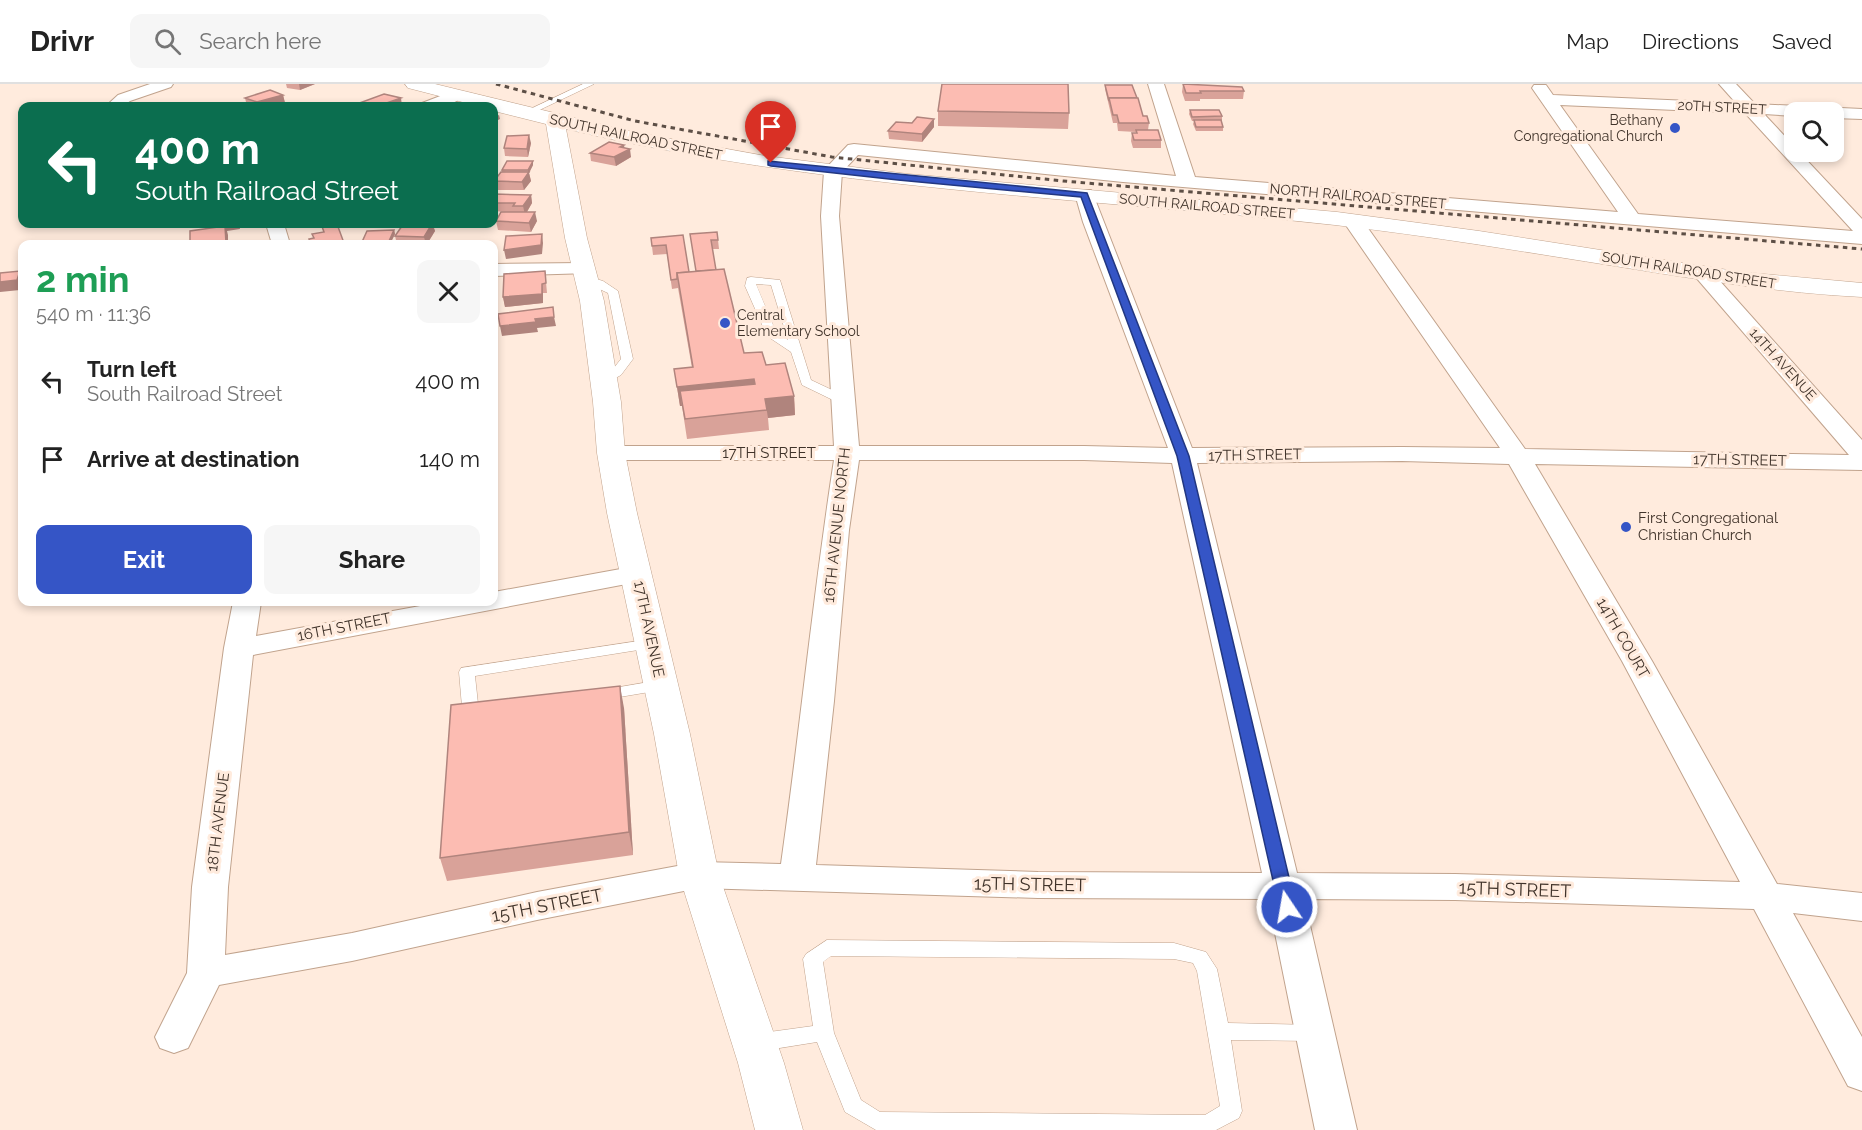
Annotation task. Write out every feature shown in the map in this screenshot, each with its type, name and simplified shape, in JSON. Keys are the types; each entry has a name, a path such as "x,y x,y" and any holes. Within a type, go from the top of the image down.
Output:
{"street":[{"path":"119,102 124,98 165,84"},
{"name":"SOUTH RAILROAD STREET","path":"414,84 483,102"},
{"path":"1156,84 1187,182"},
{"path":"1537,84 1632,219"},
{"path":"1727,84 1862,230"},
{"path":"438,102 456,95"},
{"name":"20TH STREET","path":"1548,100 1784,110"},
{"name":"SOUTH RAILROAD STREET","path":"498,106 725,156 833,171 1353,221 1789,286 1862,290"},
{"path":"1844,113 1862,114"},
{"name":"17TH AVENUE","path":"540,117 592,301 611,453 622,513 661,685 699,875 754,1043 779,1130"},
{"name":"NORTH RAILROAD STREET","path":"833,171 854,149 1187,182 1862,238"},
{"name":"16TH AVENUE NORTH","path":"797,878 819,701 836,530 847,454 830,216 833,171"},
{"path":"1084,194 1183,456 1283,886 1336,1130"},
{"name":"14TH COURT","path":"1353,221 1517,456 1636,661 1862,1074"},
{"path":"498,270 584,274"},
{"name":"14TH AVENUE","path":"1703,274 1862,455"},
{"name":"17TH STREET","path":"611,453 1517,456 1862,463"},
{"path":"498,599 637,574"},
{"name":"18TH AVENUE","path":"174,1036 206,973 210,886 239,648 246,606"},
{"name":"16TH STREET","path":"239,648 464,606"},
{"name":"15TH STREET","path":"206,973 352,947 537,906 699,875 1038,885 1455,887 1764,896 1862,906"}],"lane":[{"path":"540,117 590,84"},
{"path":"796,351 771,334 750,286 751,280 776,282 806,382 843,400"},
{"path":"493,714 471,718 467,672 652,644"},
{"path":"583,699 661,685"},
{"path":"827,948 1174,951 1199,957 1207,969 1231,1111 1207,1124 877,1121 853,1106 824,1033 813,959 827,948"},
{"path":"1219,1031 1315,1033"},
{"path":"754,1043 824,1033"}],"building":[{"path":"942,84 1068,84 1069,113 938,111"},
{"path":"1183,84 1242,87 1244,91 1186,93"},
{"path":"1105,85 1132,85 1137,98 1109,98 1109,101"},
{"path":"270,90 283,95 257,102 245,98"},
{"path":"384,94 401,98 390,102 362,102"},
{"path":"1109,98 1138,98 1143,116 1147,116 1149,123 1119,123 1117,115 1113,115"},
{"path":"1190,110 1219,110 1222,116 1192,117"},
{"path":"917,117 934,119 922,134 888,131 896,122 912,123"},
{"path":"1194,120 1221,120 1223,127 1196,127"},
{"path":"1136,130 1158,130 1161,140 1134,140 1132,133 1137,133"},
{"path":"529,135 527,149 504,148 507,136"},
{"path":"609,142 624,145 620,147 630,149 614,157 590,153"},
{"path":"507,161 533,161 528,170 502,170"},
{"path":"501,172 529,172 522,182 498,181"},
{"path":"498,194 531,195 523,206 513,206 515,203 498,203"},
{"path":"501,212 535,212 529,223 498,221"},
{"path":"225,228 226,240 190,240 190,231"},
{"path":"322,228 338,228 343,240 309,240 314,238 312,234 324,232"},
{"path":"401,228 430,228 424,237 395,236"},
{"path":"394,230 389,240 363,240 367,231"},
{"path":"717,232 718,240 711,240 716,270 696,271 690,234"},
{"path":"542,234 541,245 504,250 506,236"},
{"path":"683,235 689,272 677,273 677,279 671,280 666,245 652,246 651,238"},
{"path":"724,269 744,353 762,352 766,365 785,363 794,396 765,399 767,410 685,419 680,391 755,384 754,379 677,387 674,369 693,367 677,273"},
{"path":"18,271 18,277 17,280 0,282 0,273"},
{"path":"545,271 546,283 542,284 542,294 503,297 504,274"},
{"path":"553,307 554,317 535,319 536,322 500,326 498,314"},
{"path":"620,686 629,832 440,858 451,705"}],"railway":[{"path":"496,84 635,121 832,157 1063,181 1862,249"}],"place":[{"name":"Bethany Congregational Church","path":"1675,128"},
{"name":"Central Elementary School","path":"725,323"},
{"name":"First Congregational Christian Church","path":"1626,527"}],"route":[{"path":"771,163 898,178 1084,194 1183,456 1287,907"}]}
